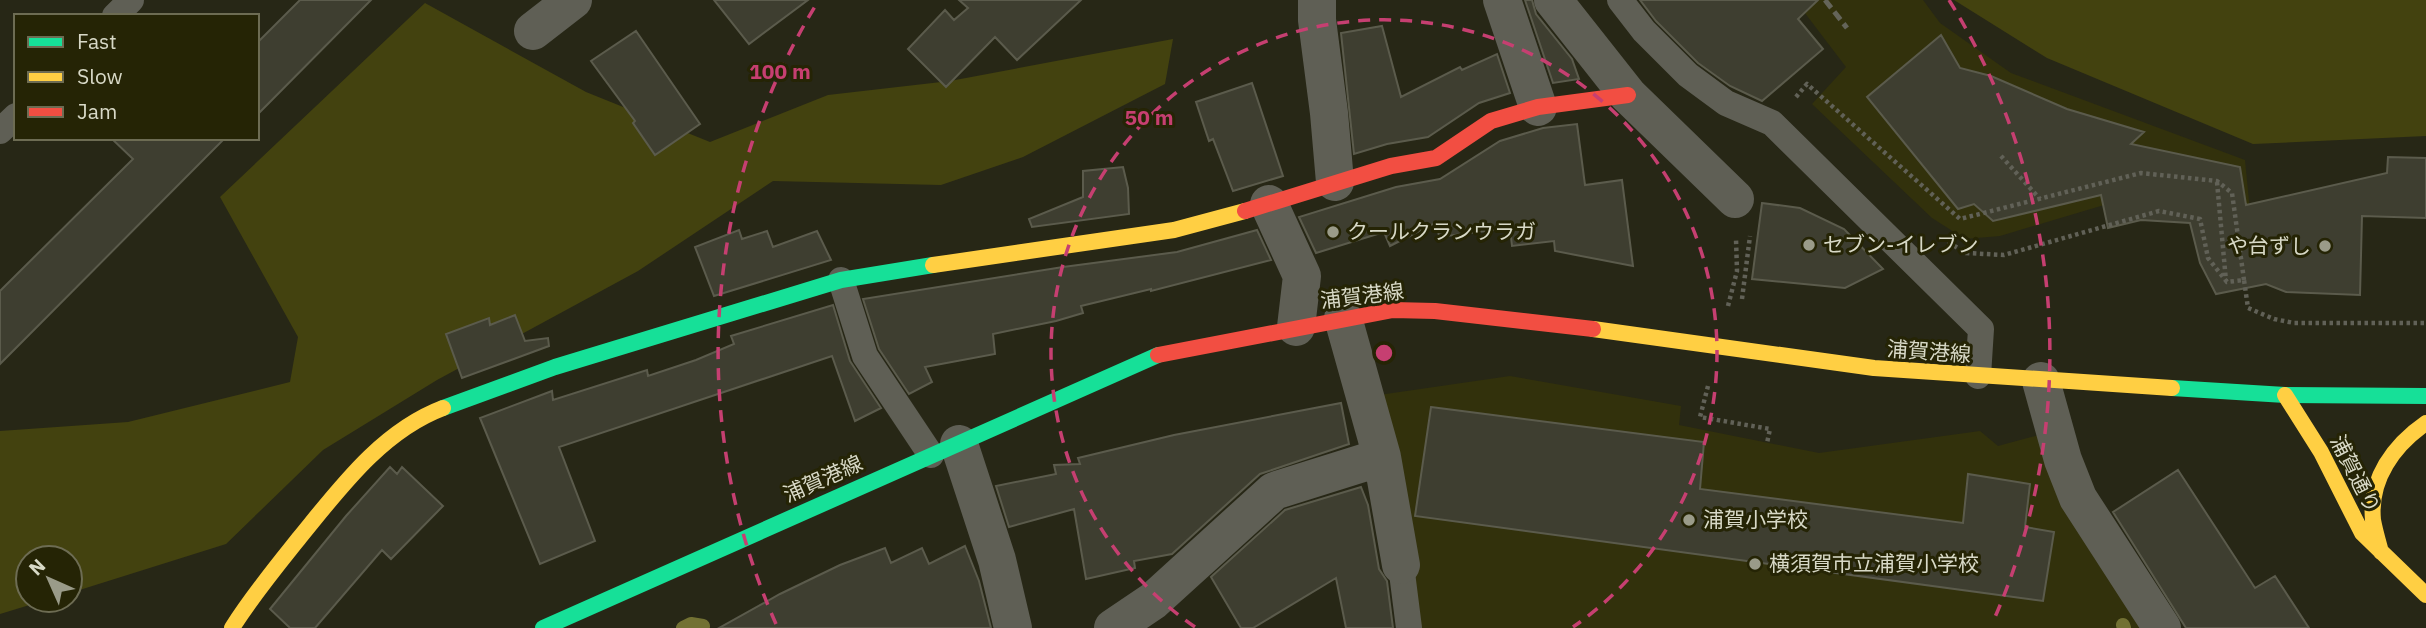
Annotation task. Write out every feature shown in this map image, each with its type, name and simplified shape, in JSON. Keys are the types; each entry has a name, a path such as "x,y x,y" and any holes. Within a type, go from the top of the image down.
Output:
{"main road":[{"path":"232,628 250,599 333,496 378,448 422,416 555,367 841,280 1174,230 1391,166 1436,158 1491,121 1538,107 1628,95"},
{"name":"浦賀港線","path":"543,628 1153,356 1393,310 1435,311 1568,326 1874,369 2285,395 2426,396"},
{"name":"浦賀通り","path":"2285,395 2321,452 2362,533 2426,595"},
{"path":"2381,554 2373,515 2375,490 2386,461 2410,434 2426,423"}],"street":[{"path":"533,31 573,0"},
{"path":"1317,0 1335,182"},
{"path":"1502,0 1538,107"},
{"path":"1553,0 1628,95 1735,200"},
{"path":"1269,204 1302,276 1296,327"},
{"path":"1343,318 1382,457 1401,565"},
{"path":"2040,381 2063,460 2078,498 2162,628"},
{"path":"945,450 997,561 1013,628"},
{"path":"1113,628 1153,601 1274,491 1382,457"}],"lane":[{"path":"117,14 131,0"},
{"path":"1620,0 1644,31 1688,75 1726,103 1772,123 1981,329 1978,376"},
{"path":"0,131 14,118"},
{"path":"841,280 864,356 945,450"},
{"path":"1401,565 1409,628"}],"path":[{"path":"1772,123 1807,84 1960,219 2141,173 2217,181 2232,194 2248,308 2294,323 2426,323"},
{"path":"2001,156 2040,200"},
{"path":"2217,181 2227,282"},
{"path":"1735,200 1752,220 1742,299"},
{"path":"1938,237 1966,253 2004,255 2159,211 2200,219 2208,258 2227,282"},
{"path":"2227,282 2244,280"},
{"path":"1700,417 1770,429 1767,443"}],"shaded area":[{"path":"1795,0 1923,0 1940,23 2011,73 2245,160 2257,283 2206,199 2141,194 2000,236 1965,239 1932,218 1812,104 1846,67"},
{"path":"1954,0 2426,0 2426,136 2253,144 2047,58"},
{"path":"425,3 586,92 710,142 828,95 950,81 1173,39 1165,84 1023,157 941,185 773,181 638,271 437,380 323,450 226,544 84,589 84,544 14,544 14,610 0,614 0,431 128,422 290,382 298,337 220,197"},
{"name":"横須賀市立浦賀小学校","path":"1510,376 1681,406 1679,425 1819,453 1980,431 1998,446 2039,435 2141,628 1421,628 1379,395"}],"building":[{"path":"300,0 371,0 259,113 259,41"},
{"path":"714,0 808,0 749,44"},
{"path":"959,0 1081,0 1017,60 995,37 946,87 908,49 945,10 954,20 968,8"},
{"path":"1525,0 1532,0 1536,14 1572,59 1579,79 1553,83"},
{"path":"1640,0 1818,0 1798,19 1823,49 1762,101 1730,86 1698,63 1656,21"},
{"path":"1382,26 1401,97 1460,67 1462,70 1497,54 1510,93 1479,103 1428,137 1387,144 1354,154 1341,33"},
{"path":"636,31 700,124 655,155 633,123 635,121 591,61"},
{"path":"1941,35 1960,68 1991,76 2067,109 2144,132 2131,144 2240,167 2246,205 2387,173 2388,157 2426,158 2426,218 2362,216 2360,295 2286,292 2266,284 2216,294 2200,263 2190,223 2141,220 2108,228 2101,195 1993,221 1974,204 1958,209 1867,97"},
{"path":"1252,83 1283,176 1233,191 1213,139 1209,141 1196,102"},
{"path":"1577,124 1585,185 1622,180 1633,266 1555,251 1554,241 1512,246 1510,228 1439,237 1437,222 1390,246 1384,232 1316,253 1299,217 1396,187 1440,179 1500,141 1543,128"},
{"path":"113,140 223,140 0,364 0,291 133,159"},
{"path":"1123,167 1128,188 1129,214 1032,227 1029,219 1083,197 1083,171"},
{"path":"1762,203 1800,208 1844,229 1883,269 1845,288 1752,279"},
{"path":"739,230 742,239 767,231 773,247 817,231 831,260 714,296 695,247"},
{"path":"1257,230 1271,260 1081,306 1083,313 993,334 995,354 925,367 932,382 909,394 879,349 863,299 1177,252"},
{"path":"833,305 850,361 881,408 855,421 832,356 559,447 595,541 540,564 480,418 552,391 553,400 647,370 648,376 734,344 731,336"},
{"path":"515,315 525,341 548,338 549,346 462,378 446,334 489,318 490,325"},
{"path":"1341,403 1349,444 1260,474 1172,554 1134,561 1135,568 1086,579 1074,509 1009,527 996,486 1056,474 1054,465 1080,464 1078,458 1174,435"},
{"name":"浦賀小学校","path":"1431,407 1704,442 1700,489 1963,523 1968,474 2030,484 2025,527 2054,532 2043,601 1415,516"},
{"path":"390,467 397,474 402,467 443,506 391,559 382,550 315,628 290,628 270,609"},
{"path":"2178,470 2255,588 2275,576 2309,628 2186,628 2113,512"},
{"path":"1361,487 1368,505 1379,569 1387,581 1393,628 1346,628 1336,578 1253,628 1241,628 1211,577 1285,510"},
{"path":"965,546 979,581 991,628 719,628 840,565 885,548 891,563 922,548 929,564"}],"waterway":[{"path":"683,628 691,624 703,626"}],"railway":[{"path":"1825,0 1847,28"}],"traffic: fast":[{"path":"443,408 555,367 841,280 933,265"},
{"path":"543,628 1158,355"},
{"path":"2172,388 2285,395 2426,396"}],"traffic: slow":[{"path":"933,265 1174,230 1245,211"},
{"path":"1593,329 1874,368 2172,388"},
{"path":"2285,395 2321,452 2362,533 2426,595"},
{"path":"232,628 282,559 364,463 401,431 443,408"},
{"path":"2381,552 2373,520 2375,491 2386,464 2394,453 2426,423"}],"traffic: jam":[{"path":"1245,211 1391,166 1436,158 1491,121 1538,107 1628,95"},
{"path":"1158,355 1393,310 1435,311 1593,329"}],"place":[{"name":"クールクランウラガ","path":"1333,232"},
{"name":"セブン-イレブン","path":"1809,245"},
{"name":"や台ずし","path":"2325,246"},
{"name":"浦賀小学校","path":"1689,520"},
{"name":"横須賀市立浦賀小学校","path":"1755,564"}]}
